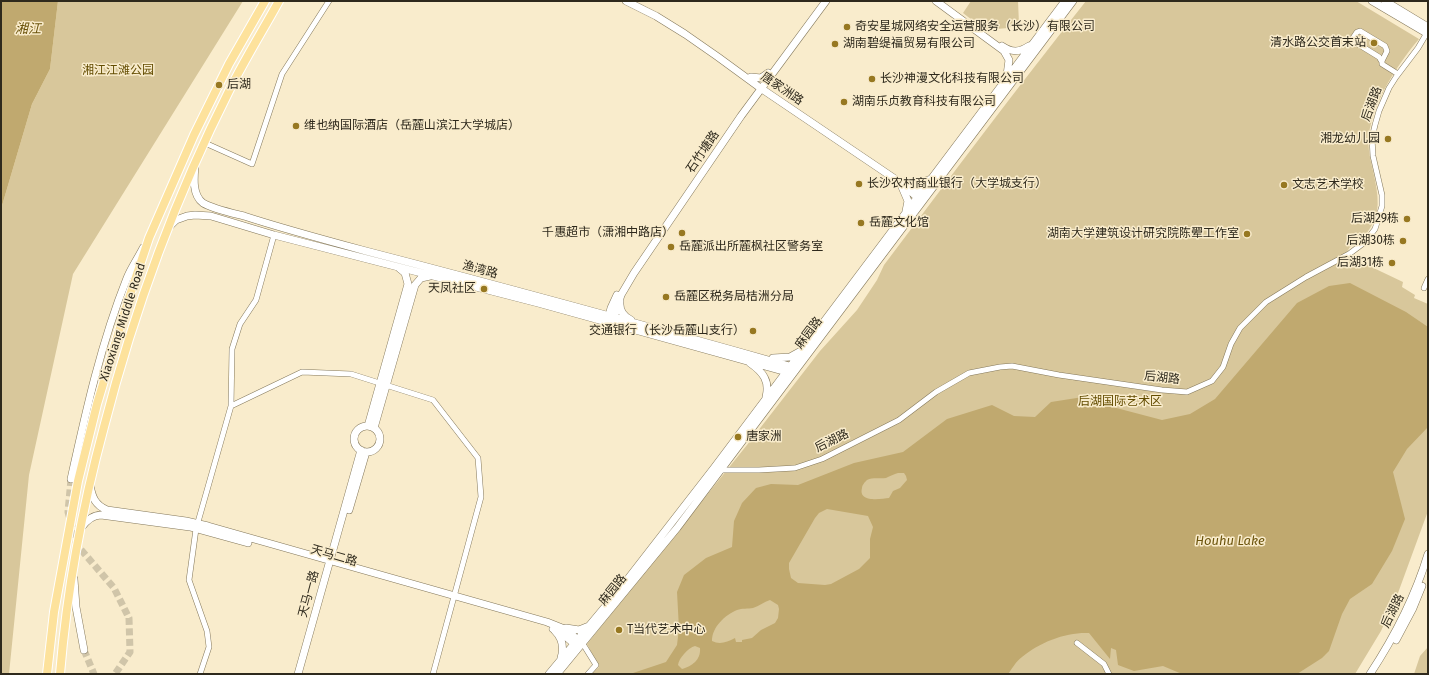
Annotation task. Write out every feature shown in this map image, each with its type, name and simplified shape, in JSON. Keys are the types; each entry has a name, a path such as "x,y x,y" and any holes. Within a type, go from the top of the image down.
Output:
{"main road":[{"name":"Xiaoxiang Middle Road","path":"47,674 55,604 78,481 116,337 149,238 163,203 229,64 265,1"},
{"name":"Xiaoxiang Middle Road","path":"60,674 66,613 80,530 108,410 128,342 166,232 205,143 233,83 279,1"},
{"name":"唐家洲路","path":"626,1 656,16 685,34 901,181 921,197"},
{"name":"唐家洲路","path":"632,1 685,30 718,52 750,79"},
{"name":"石竹塘路","path":"611,320 619,295 821,1"},
{"name":"石竹塘路","path":"770,74 826,1"},
{"path":"936,1 1007,54 1009,64 1006,79"},
{"path":"942,1 1007,50 1014,52 1022,51 1034,42"},
{"name":"麻园路","path":"557,674 579,644 677,528 764,401 791,370 804,348 905,214 921,197 931,179 1065,1"},
{"name":"麻园路","path":"550,674 559,662 579,644 590,625 717,470 921,197 1073,1"},
{"path":"1372,1 1428,31"},
{"path":"1385,1 1428,31"},
{"path":"753,99 754,90 750,79 761,78 770,74 771,88 775,96"},
{"path":"753,99 761,95 775,96"},
{"name":"渔湾路","path":"198,159 194,173 195,188 199,199 207,205 298,233 586,310 611,320 638,324 754,356 791,370"},
{"path":"905,214 908,201 901,181 917,184 931,179"},
{"name":"渔湾路","path":"166,232 176,220 187,216 211,216 432,276 611,320 741,359 791,370"},
{"path":"71,479 86,414 104,347 127,276 149,238"},
{"path":"371,427 408,284 405,273 395,266"},
{"path":"383,384 415,285 421,278 432,276"},
{"path":"586,310 601,309 611,303 619,295"},
{"path":"619,295 620,306 623,314 638,324"},
{"path":"754,356 783,358 795,354 804,348"},
{"path":"741,359 757,368 765,378 767,388 764,401"},
{"path":"361,427 371,427 379,434 380,443 374,450 363,451 355,446 354,437 358,429 361,427"},
{"name":"天马一路","path":"298,674 363,451"},
{"path":"90,485 93,499 101,508 197,526"},
{"name":"天马二路","path":"80,530 86,521 97,515 197,526 555,627 564,635 579,644"},
{"name":"后湖路","path":"1370,674 1394,635 1408,608 1428,554"},
{"name":"天马一路","path":"302,674 330,564"},
{"path":"73,567 76,607 84,650"},
{"name":"后湖路","path":"1375,674 1403,629 1428,569"},
{"path":"559,662 562,657 563,645 555,627 579,630 590,625"}],"street":[{"path":"205,143 252,164 282,74 329,1"},
{"path":"1382,62 1387,51 1386,47 1360,31 1357,32 1353,38 1353,41 1379,57 1384,66 1398,74"},
{"name":"后湖路","path":"717,470 795,468 822,459 899,420 936,392 969,373 1000,367 1012,366 1066,376 1162,390 1187,392 1212,380 1223,368 1231,344 1240,328 1266,302 1306,277 1350,254 1365,242 1375,229 1382,206 1382,196 1376,171 1372,138 1379,111 1389,88 1418,48 1428,31"},
{"path":"200,674 208,647 207,631 189,580 197,526 231,406 232,349 240,324 256,300 274,234"},
{"path":"1424,288 1428,278"},
{"path":"231,406 302,372 352,374 433,400 478,458 481,497 433,674"},
{"path":"1077,643 1104,664 1109,674"},
{"path":"579,644 596,665 588,674"}],"green space":[{"name":"湘江江滩公园","path":"58,1 243,1 73,274 29,475 9,674 1,674 1,209 32,104 50,69"},
{"path":"971,1 1018,1 1019,24 1008,28 985,30 963,13"},
{"name":"后湖国际艺术区","path":"1086,1 1356,1 1419,39 1392,77 1377,106 1371,122 1369,151 1378,204 1377,212 1368,232 1348,250 1347,253 1361,262 1403,282 1402,287 1415,295 1414,298 1428,304 1428,511 1398,593 1381,631 1355,674 591,674 599,667 587,644 747,445 820,351 857,310 877,280 884,265 1009,99"},
{"path":"1428,647 1428,674 1414,674 1420,656"}],"water":[{"name":"湘江","path":"1,1 58,1 50,69 32,104 1,209"},
{"name":"Houhu Lake","path":"1350,283 1406,312 1428,327 1428,427 1407,449 1393,472 1405,519 1392,551 1372,584 1350,599 1342,614 1329,651 1322,658 1297,674 1182,674 1163,666 1134,671 1118,665 1116,650 1111,648 1110,659 1089,633 1080,633 1062,636 1037,647 1020,659 1008,674 630,674 666,662 677,645 679,629 677,592 684,575 706,558 732,547 734,521 742,503 756,488 771,484 798,485 854,463 903,452 947,419 992,405 1014,416 1035,417 1051,402 1083,397 1105,405 1162,420 1190,414 1215,399 1297,303 1329,286","holes":["898,473 904,473 907,480 900,488 893,491 889,498 871,499 863,496 862,487 867,480 886,478","827,509 868,516 873,527 870,539 870,558 859,569 831,584 798,583 791,578 789,563 819,513","770,600 778,605 778,618 775,623 761,630 752,638 742,640 742,642 736,642 735,638 718,643 712,641 714,631 724,618 739,609 753,608","695,646 700,648 699,656 695,662 682,669 678,665 680,659"]}],"tunnel":[{"path":"71,479 68,512 77,545 114,588 129,618 130,652 115,674"},
{"path":"84,650 94,674"}],"place":[{"name":"奇安星城网络安全运营服务（长沙）有限公司","path":"847,27"},
{"name":"清水路公交首末站","path":"1374,43"},
{"name":"湖南碧缇福贸易有限公司","path":"835,44"},
{"name":"长沙神漫文化科技有限公司","path":"872,79"},
{"name":"后湖","path":"219,85"},
{"name":"湖南乐贞教育科技有限公司","path":"844,102"},
{"name":"维也纳国际酒店（岳麓山滨江大学城店）","path":"296,126"},
{"name":"湘龙幼儿园","path":"1388,139"},
{"name":"长沙农村商业银行（大学城支行）","path":"859,184"},
{"name":"文志艺术学校","path":"1284,185"},
{"name":"后湖29栋","path":"1407,219"},
{"name":"岳麓文化馆","path":"861,223"},
{"name":"千惠超市（潇湘中路店）","path":"682,233"},
{"name":"湖南大学建筑设计研究院陈翚工作室","path":"1247,234"},
{"name":"后湖30栋","path":"1403,241"},
{"name":"岳麓派出所麓枫社区警务室","path":"671,247"},
{"name":"后湖31栋","path":"1392,263"},
{"name":"天凤社区","path":"484,289"},
{"name":"岳麓区税务局桔洲分局","path":"666,297"},
{"name":"交通银行（长沙岳麓山支行）","path":"753,331"},
{"name":"唐家洲","path":"738,437"},
{"name":"T当代艺术中心","path":"619,630"}]}
